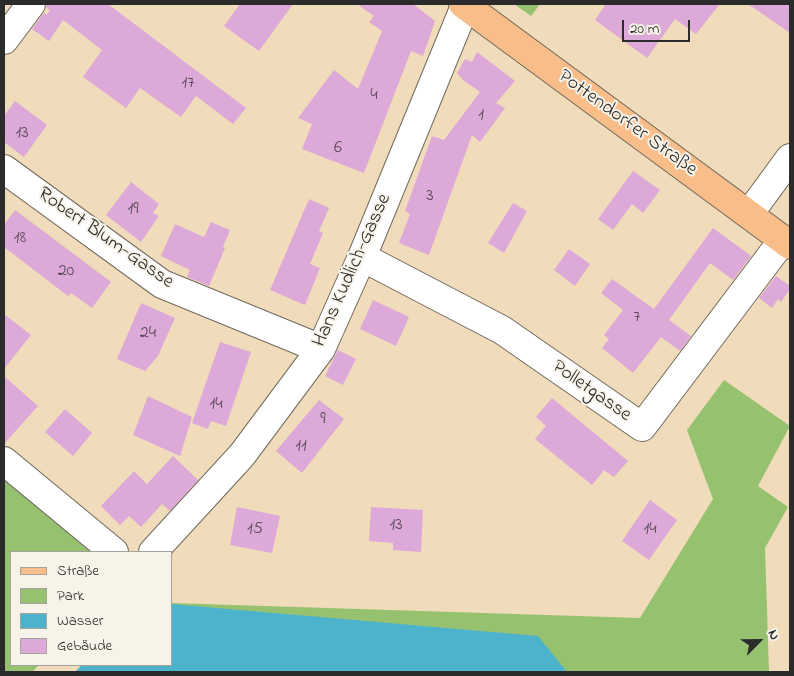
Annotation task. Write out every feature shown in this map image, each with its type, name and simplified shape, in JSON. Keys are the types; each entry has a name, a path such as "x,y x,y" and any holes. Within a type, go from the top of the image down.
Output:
{"main road":[{"name":"Pottendorfer Straße","path":"464,5 787,243"}],"street":[{"path":"4,40 31,4"},
{"name":"Hans Kudlich-Gasse","path":"154,551 242,455 321,349 362,257 464,5"},
{"name":"Robert Blum-Gasse","path":"4,169 162,284 321,349"},
{"path":"749,214 786,175"},
{"name":"Polletgasse","path":"362,257 502,330 642,427 787,243"},
{"path":"4,461 113,551"}],"green space":[{"path":"514,4 540,4 531,16"},
{"path":"724,380 790,426 758,486 788,507 765,548 769,672 75,672 81,666 172,666 172,603 640,618 713,499 687,430"},
{"path":"4,478 91,551 10,551 10,666 38,666 32,672 4,672"}],"water":[{"path":"172,604 538,636 567,672 75,672 81,666 172,666"}],"building":[{"path":"46,4 108,4 246,108 233,124 196,96 181,117 140,88 126,108 83,77 102,50 63,20 49,41 32,29 44,13 47,15 50,10 46,7"},
{"path":"240,4 293,4 259,51 224,26"},
{"path":"357,4 413,4 435,21 423,56 411,51 364,173 302,149 312,124 298,118 334,70 358,89 382,31 369,22 374,16"},
{"path":"606,4 720,4 696,34 675,19 647,58 595,20"},
{"path":"748,4 790,4 790,33"},
{"path":"477,52 515,81 496,103 505,108 480,142 472,135 429,255 399,243 410,214 405,211 432,136 444,140 480,92 463,80 457,73 465,59 472,62"},
{"path":"15,101 47,125 24,157 4,142 4,116"},
{"path":"633,171 660,190 643,213 632,204 613,230 598,219"},
{"path":"131,182 159,204 153,213 159,216 141,242 106,215"},
{"path":"309,199 329,208 319,231 323,233 310,264 320,268 305,305 270,290"},
{"path":"513,203 527,211 504,253 488,243"},
{"path":"15,210 111,282 92,308 71,293 68,296 4,247 4,225"},
{"path":"211,222 230,230 223,247 225,248 209,286 187,277 190,270 161,256 175,224 204,237"},
{"path":"713,228 751,256 733,280 710,263 669,320 691,336 680,351 661,337 633,373 602,348 609,339 604,335 623,310 601,293 612,279 654,309"},
{"path":"569,249 590,264 575,286 554,270"},
{"path":"776,276 790,286 790,289 781,302 778,299 772,308 759,298"},
{"path":"373,300 409,317 396,346 360,329"},
{"path":"141,303 175,318 158,356 145,371 117,359"},
{"path":"4,314 31,335 4,369"},
{"path":"220,342 251,352 226,426 211,421 208,429 192,423"},
{"path":"338,350 356,359 343,385 325,376"},
{"path":"4,376 38,406 4,444"},
{"path":"148,396 192,417 180,456 133,435"},
{"path":"552,398 628,461 614,477 604,470 592,485 535,439 546,426 536,417"},
{"path":"319,400 344,419 302,473 276,451"},
{"path":"65,409 92,433 73,456 45,432"},
{"path":"173,456 198,480 170,511 162,504 141,527 129,516 120,525 101,506 134,471 147,484"},
{"path":"650,500 677,520 649,560 622,541"},
{"path":"237,507 280,516 272,553 230,545"},
{"path":"371,507 423,510 421,552 393,550 393,543 369,541"}]}
